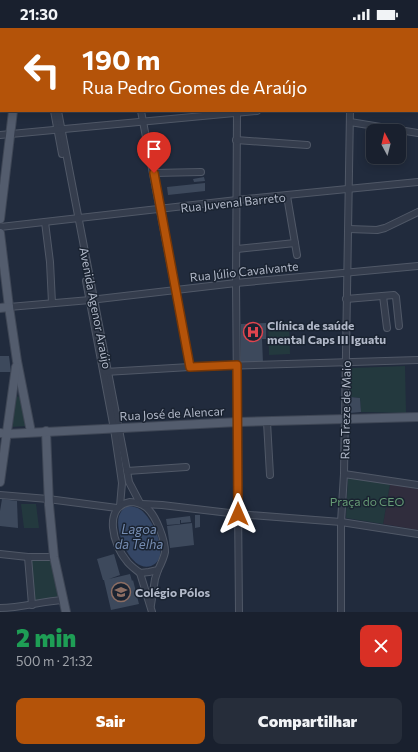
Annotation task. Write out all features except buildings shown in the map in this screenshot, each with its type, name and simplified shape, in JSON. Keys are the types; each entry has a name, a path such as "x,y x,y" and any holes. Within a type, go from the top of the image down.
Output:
{"main road":[{"path":"0,219 1,192 13,112"},
{"path":"0,233 4,308 17,361 31,432"},
{"path":"0,482 4,433 17,361"},
{"name":"Rua José de Alencar","path":"4,433 238,422 418,417"},
{"path":"46,431 48,499 54,557 66,612"}],"street":[{"name":"Avenida Agenor Araújo","path":"54,112 60,130"},
{"name":"Avenida Agenor Araújo","path":"58,112 60,130 92,300 129,482 141,504 148,508 153,516 161,534 165,550 155,578 152,610"},
{"path":"141,112 190,367"},
{"path":"0,135 237,112 236,283 239,612"},
{"name":"Rua Treze de Maio","path":"341,612 346,300 350,190 350,112"},
{"path":"350,122 418,134"},
{"path":"236,140 307,145"},
{"path":"154,173 201,172"},
{"name":"Rua Juvenal Barreto","path":"0,227 160,210 237,200 350,190 418,182"},
{"path":"287,196 297,255"},
{"path":"349,229 380,229 390,226 418,212"},
{"path":"45,222 50,262 52,303"},
{"path":"237,249 295,243"},
{"name":"Rua Júlio Cavalvante","path":"4,308 92,300 236,283 418,266"},
{"path":"346,300 392,295 396,297 399,326"},
{"path":"383,296 387,328"},
{"path":"106,372 237,365 418,360"},
{"path":"267,422 270,475"},
{"name":"Avenida Agenor Araújo","path":"117,428 122,483 119,507 115,511 113,523 114,534 126,562 140,573 152,610"},
{"path":"127,471 186,467"},
{"path":"344,474 418,485"},
{"path":"0,495 119,507 130,502 141,504 162,504 238,514 342,522 418,534"},
{"path":"153,516 157,508 162,504"},
{"path":"0,554 28,557 54,557"},
{"path":"28,557 32,605"},
{"path":"140,573 158,570"},
{"path":"0,608 23,610 32,605 63,600"}],"shaded area":[{"path":"390,484 418,489 418,530 383,524"}],"green space":[{"path":"289,322 290,354 269,355 268,323"},
{"path":"405,366 406,413 361,412 360,398 350,397 351,368"},
{"path":"18,396 20,397 26,426 11,427 16,398"},
{"name":"Praça do CEO","path":"348,477 390,484 383,524 346,518"},
{"path":"21,504 36,504 39,528 24,528"},
{"path":"29,559 50,559 59,596 33,602"}],"water":[{"name":"Lagoa da Telha","path":"127,506 141,510 151,521 155,530 160,547 160,555 157,562 151,566 144,566 137,563 131,557 122,540 118,523 119,516 122,510"}],"place":[{"name":"Clínica de saúde mental Caps III Iguatu","path":"253,332"},
{"name":"Colégio Pólos","path":"121,592"}],"route":[{"path":"154,173 190,367 237,365 238,514"}]}
